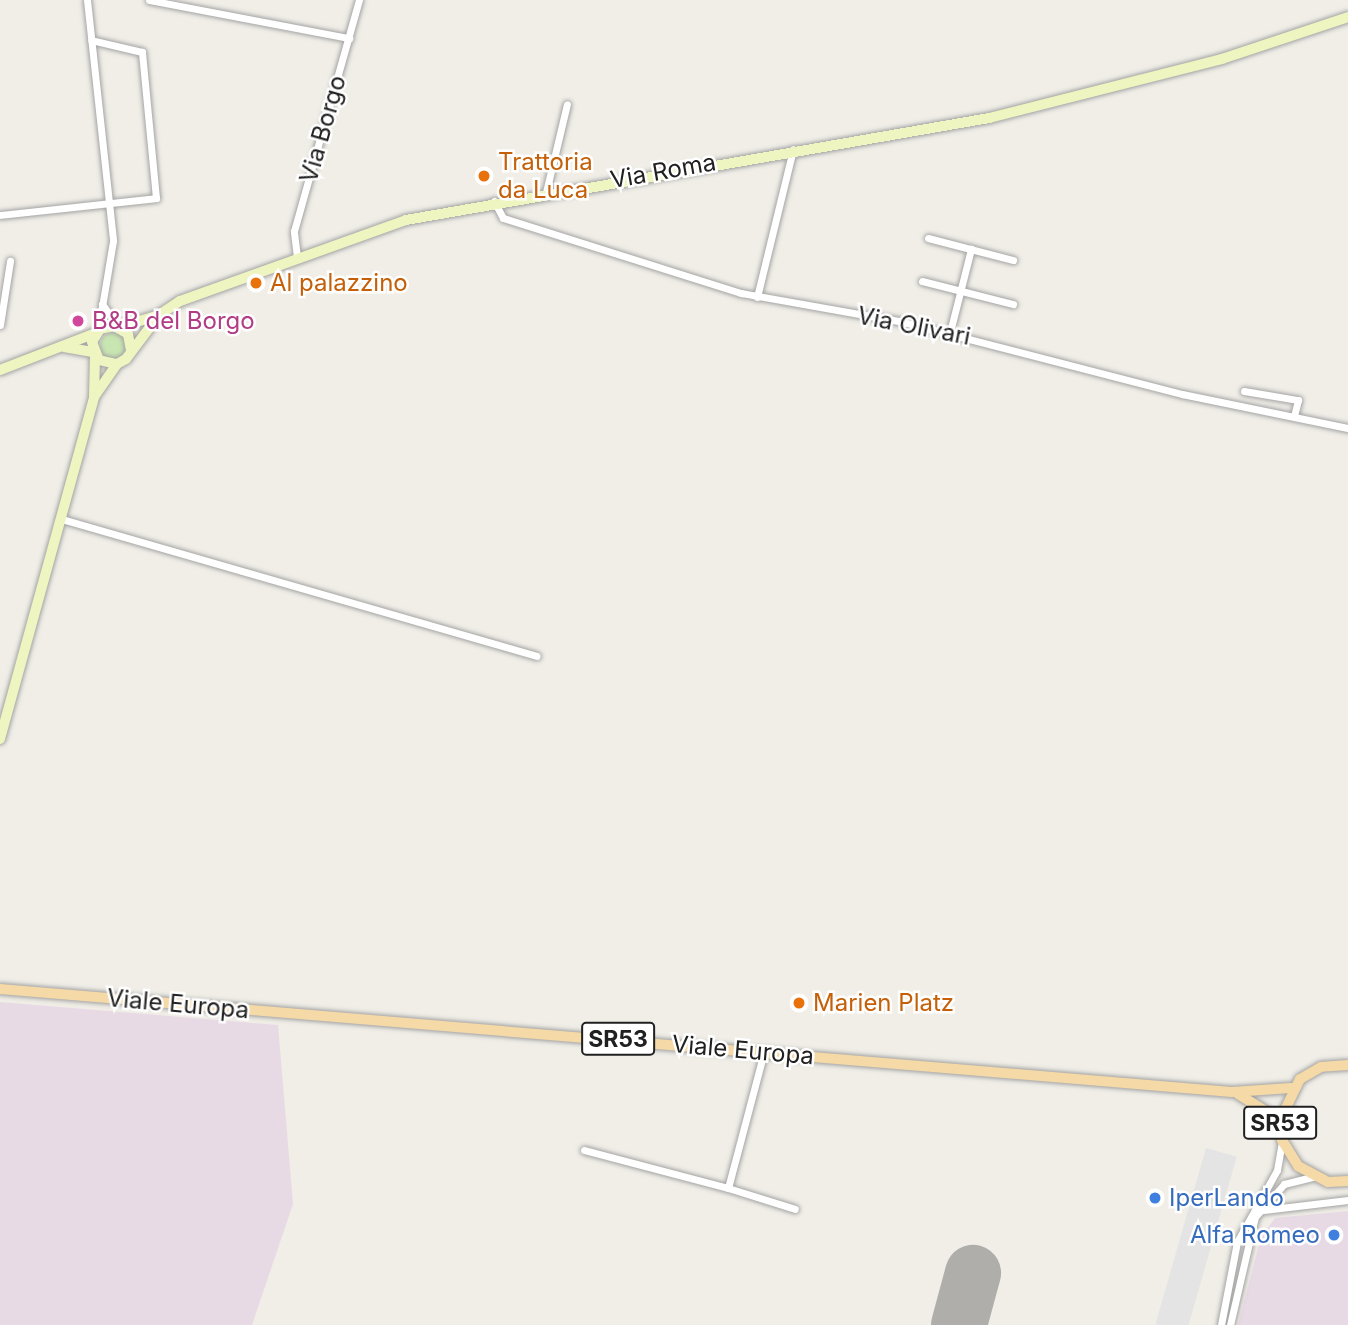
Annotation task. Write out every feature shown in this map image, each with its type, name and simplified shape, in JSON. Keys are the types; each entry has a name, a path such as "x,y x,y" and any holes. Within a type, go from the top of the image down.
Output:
{"main road":[{"name":"Via Roma","path":"0,370 97,332 159,314 297,257 407,220 494,201 989,118 1179,70 1348,18"},
{"name":"Via Roma","path":"60,348 94,354 117,364 159,314"},
{"path":"119,327 131,350"},
{"path":"0,740 94,397 97,332"},
{"path":"94,397 117,364"},
{"name":"Viale Europa","path":"1,989 1232,1092 1291,1088"},
{"name":"SR53","path":"1348,1065 1321,1067 1291,1088 1280,1120 1282,1140 1313,1177 1348,1181"},
{"name":"Viale Europa","path":"1232,1092 1280,1120"}],"street":[{"path":"87,0 113,241 97,332"},
{"path":"149,0 349,38"},
{"name":"Via Borgo","path":"297,257 294,231 359,0"},
{"path":"0,215 156,198 144,60 138,48 91,40"},
{"path":"546,192 567,104"},
{"path":"757,297 793,149"},
{"name":"Via Olivari","path":"494,201 503,218 636,265 757,297 950,332 1182,394 1348,428"},
{"path":"928,238 1013,260"},
{"path":"950,332 971,249"},
{"path":"0,325 10,261"},
{"path":"922,281 1013,304"},
{"path":"102,304 119,327"},
{"path":"1244,391 1298,400 1294,416"},
{"path":"62,519 537,656"},
{"path":"728,1188 764,1052"},
{"path":"1221,1325 1237,1242 1277,1170 1282,1140"},
{"path":"583,1150 728,1188 795,1209"},
{"path":"1230,1325 1248,1231 1259,1211 1284,1184 1313,1177"},
{"path":"1259,1211 1348,1200"}],"shaded area":[{"path":"0,1002 278,1025 293,1204 252,1325 0,1325"},
{"path":"1206,1148 1237,1157 1189,1325 1156,1324"},
{"path":"1348,1211 1348,1325 1238,1325 1261,1237 1275,1218"}],"green space":[{"path":"113,333 122,337 126,346 122,355 113,359 104,355 100,346 104,337"}],"runway":[{"path":"959,1325 973,1273"}],"place":[{"name":"Trattoria da Luca","path":"484,176"},
{"name":"Al palazzino","path":"256,283"},
{"name":"B&B del Borgo","path":"78,321"},
{"name":"Marien Platz","path":"799,1003"},
{"name":"IperLando","path":"1155,1198"},
{"name":"Alfa Romeo","path":"1334,1235"}]}
